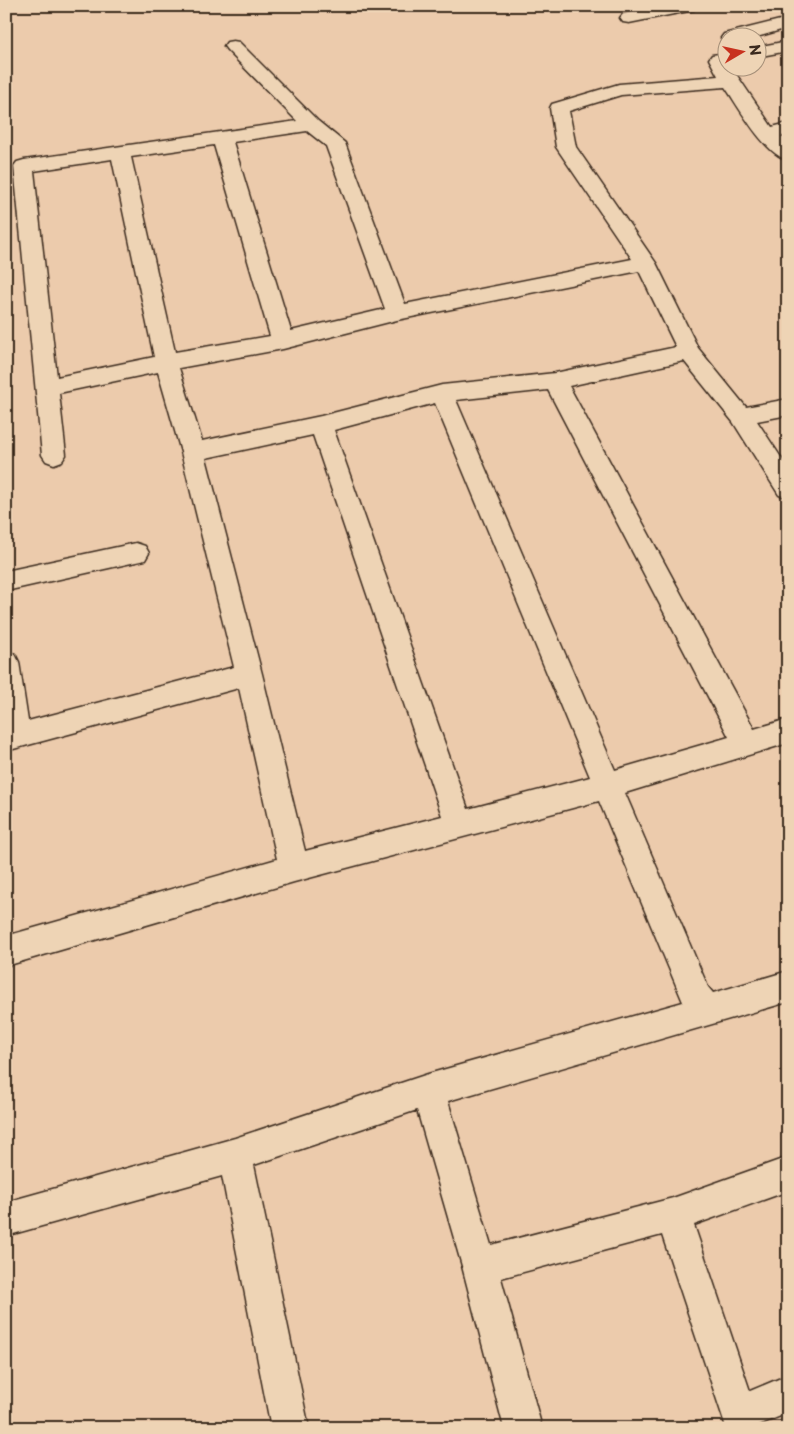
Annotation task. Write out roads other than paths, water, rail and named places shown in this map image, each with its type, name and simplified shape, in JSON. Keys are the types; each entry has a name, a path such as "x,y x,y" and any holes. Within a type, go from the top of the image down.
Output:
{"street":[{"path":"629,18 688,6"},
{"path":"766,29 788,23"},
{"path":"233,46 311,125 335,143 397,313"},
{"path":"766,50 788,46"},
{"path":"728,78 766,134 788,154"},
{"path":"730,81 619,90 559,108 566,147 646,263 690,352 741,416 788,488"},
{"path":"54,455 24,166 311,125"},
{"path":"766,134 788,129"},
{"path":"222,138 283,341"},
{"path":"120,152 166,362 193,452 249,674 294,868"},
{"path":"47,387 166,362 283,341 397,313 646,263"},
{"path":"193,452 321,425 442,393 555,380 690,352"},
{"path":"555,380 746,742"},
{"path":"442,393 606,786 697,998 707,1011"},
{"path":"741,416 788,407"},
{"path":"321,425 458,824"},
{"path":"6,581 136,553"},
{"path":"6,662 11,738 249,674"},
{"path":"6,951 294,868 606,786 746,742 788,731"},
{"path":"6,1218 235,1155 428,1090 707,1011 788,986"},
{"path":"428,1090 480,1266 523,1428"},
{"path":"235,1155 290,1428"},
{"path":"480,1266 673,1216 788,1174"},
{"path":"673,1216 742,1421 788,1394"}]}
